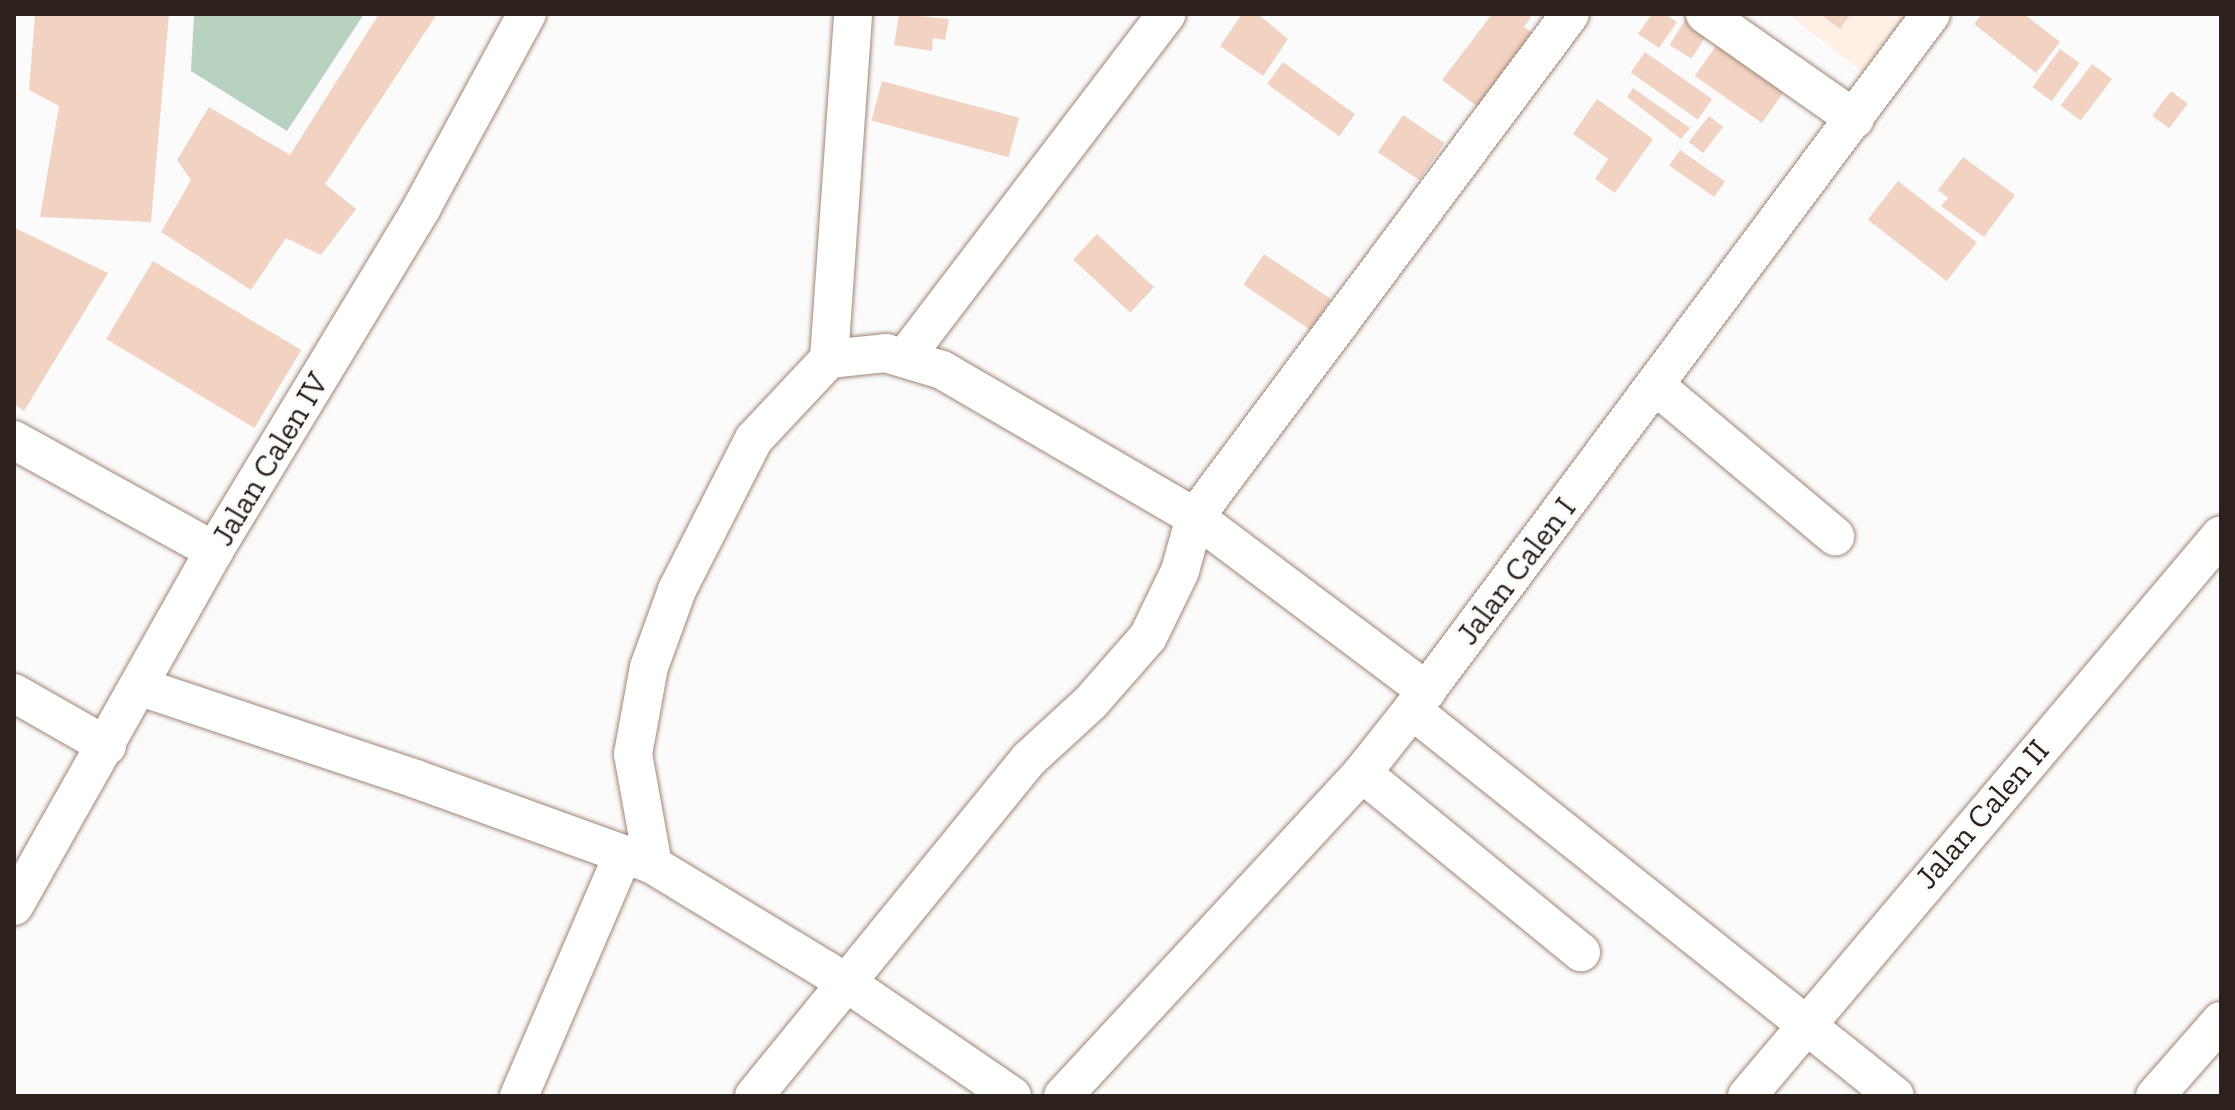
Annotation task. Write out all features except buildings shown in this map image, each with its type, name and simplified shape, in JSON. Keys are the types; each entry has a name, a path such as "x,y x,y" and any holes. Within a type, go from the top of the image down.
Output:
{"street":[{"name":"Jalan Calen IV","path":"14,906 141,687 214,551 422,207 527,14"},
{"path":"519,1096 638,860 633,754 649,667 677,590 754,439 829,359 853,14"},
{"path":"906,356 1167,14"},
{"path":"754,1096 1029,759 1091,702 1148,637 1180,571 1195,517 1570,14"},
{"path":"1705,14 1855,119"},
{"name":"Jalan Calen I","path":"1063,1096 1362,773 1420,701 1931,14"},
{"path":"829,359 906,356 942,370 1195,517 1895,1096"},
{"path":"1656,386 1835,536"},
{"path":"14,440 214,551"},
{"name":"Jalan Calen II","path":"1747,1096 1920,886 2221,535"},
{"path":"141,687 638,860 847,983 1012,1096"},
{"path":"14,693 107,746"},
{"path":"1362,773 1581,952"},
{"path":"2155,1096 2221,1021"}],"shaded area":[{"path":"1788,14 1916,14 1871,79"}],"green space":[{"path":"194,14 364,14 287,131 191,71"}]}
